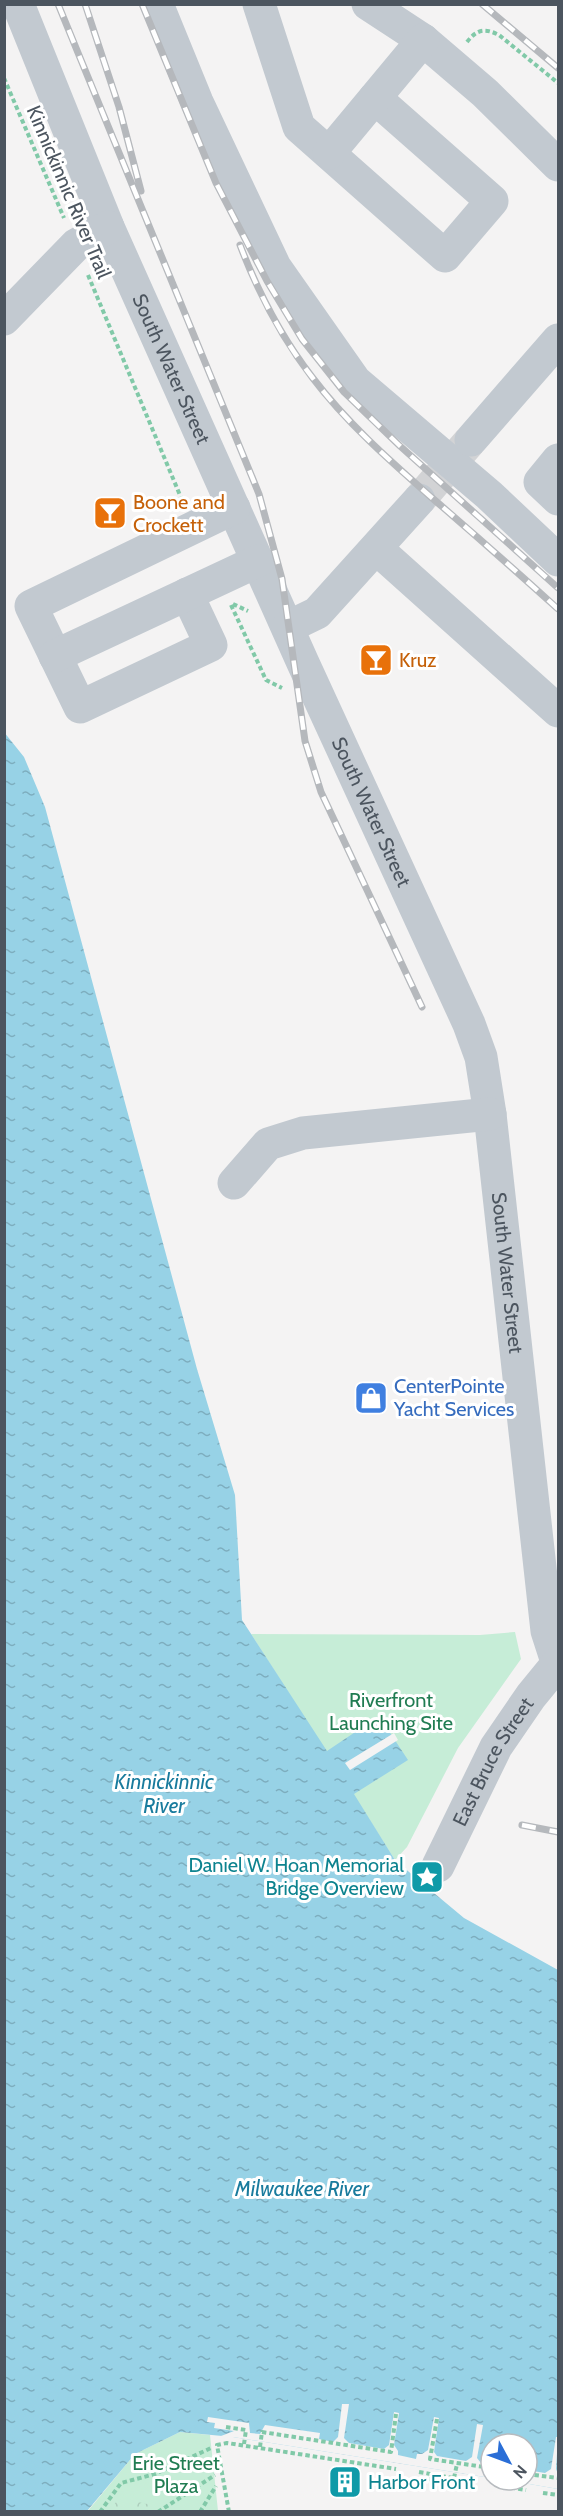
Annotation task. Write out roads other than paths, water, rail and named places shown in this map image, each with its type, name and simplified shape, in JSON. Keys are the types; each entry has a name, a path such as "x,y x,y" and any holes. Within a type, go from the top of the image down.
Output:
{"street":[{"name":"South Water Street","path":"18,4 108,227 469,1024 481,1057 490,1114 547,1631 558,1664"},
{"path":"157,4 197,102 275,267 355,381 489,495 558,560"},
{"path":"259,4 300,127 445,256 492,201 375,98"},
{"path":"368,4 423,40 485,93 558,165"},
{"path":"329,153 423,40"},
{"path":"4,319 76,245 108,227"},
{"path":"471,440 558,340"},
{"path":"558,460 540,482 558,499"},
{"path":"288,627 317,613 419,500"},
{"path":"187,594 211,645 80,707 31,606 234,508"},
{"path":"377,549 558,711"},
{"path":"55,656 258,561"},
{"path":"234,1183 268,1144 303,1133 490,1114"},
{"name":"East Bruce Street","path":"438,1866 496,1747 531,1696 558,1664"}],"water":[{"path":"4,732 24,757 45,807 197,1369 235,1495 242,1620 327,1751 379,1716 408,1760 354,1794 395,1860 464,1918 558,1970 558,2489 539,2486 539,2432 479,2432 479,2476 233,2437 180,2432 135,2454 87,2511 5,2511"}],"tunnel":[{"path":"419,500 470,441"}],"railway":[{"path":"58,4 259,494 282,579 305,741 321,792 422,1007"},
{"path":"85,4 119,107 141,191"},
{"path":"142,4 216,183 267,281 302,339 344,392 400,446 558,588"},
{"path":"482,4 558,68"},
{"path":"240,245 254,280 280,330 325,394 399,469 558,609"},
{"path":"522,1825 558,1832"}],"place":[{"name":"Boone and Crockett","path":"110,513"},
{"name":"Kruz","path":"376,660"},
{"name":"CenterPointe Yacht Services","path":"371,1398"},
{"name":"Daniel W. Hoan Memorial Bridge Overview","path":"427,1877"},
{"name":"Harbor Front","path":"345,2482"}],"park label":[{"name":"Riverfront Launching Site","path":"391,1712"},
{"name":"Erie Street Plaza","path":"176,2474"}],"water label":[{"name":"Kinnickinnic River","path":"164,1793"},
{"name":"Milwaukee River","path":"302,2188"}]}
